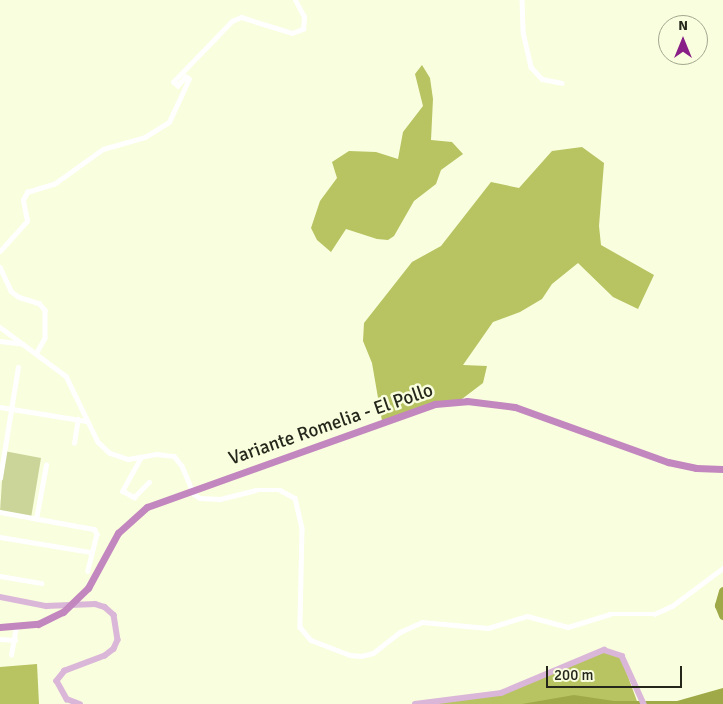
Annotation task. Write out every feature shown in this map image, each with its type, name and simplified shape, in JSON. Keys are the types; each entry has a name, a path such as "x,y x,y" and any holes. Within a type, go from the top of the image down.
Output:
{"highway":[{"name":"Variante Romelia - El Pollo","path":"0,627 38,624 63,612 88,588 118,533 147,506 435,404 472,401 515,407 668,462 696,468 723,469"}],"main road":[{"path":"0,597 46,606 95,604 105,607 114,615 118,640 114,649 105,656 65,671 57,681 60,691 67,699 80,704"},
{"path":"414,704 501,693 598,650 616,652 628,664 644,704"}],"street":[{"path":"0,251 28,221 24,200 27,192 54,184 103,149 145,137 169,122 189,79 186,77 178,86 173,82 232,21 241,18 292,33 303,29 304,17 294,0"},
{"path":"522,0 523,32 531,67 542,79 562,83"},
{"path":"0,267 11,290 19,297 39,303 45,310 45,338 36,354"},
{"path":"0,328 66,376 86,421 103,449 128,460 157,454 174,456 182,466 194,494 200,498 220,499 256,490 280,490 295,498 302,528 300,627 311,640 355,656 373,652 400,632 422,622 488,628 527,616 568,626 610,614 654,614 672,606 723,568"},
{"path":"0,341 24,345"},
{"path":"0,478 18,367"},
{"path":"0,407 86,421"},
{"path":"74,443 78,420"},
{"path":"141,458 123,491 134,497 149,482"},
{"path":"36,519 46,465"},
{"path":"0,512 94,529 97,534 94,552 91,552 88,571"},
{"path":"0,537 91,552"},
{"path":"0,576 41,583"},
{"path":"12,655 16,626"},
{"path":"0,639 15,640"}],"shaded area":[{"path":"422,65 430,78 433,99 431,140 452,142 463,154 441,170 436,184 414,201 394,236 388,240 377,239 346,229 331,252 317,240 311,228 320,201 337,178 332,162 349,151 376,152 398,159 403,132 423,106 415,74"},
{"path":"582,147 604,163 599,226 601,245 654,275 638,309 613,297 578,263 552,284 542,299 520,312 493,322 463,365 487,366 483,383 458,402 382,421 372,363 363,341 364,323 412,262 441,246 491,182 519,188 552,151"},
{"path":"4,451 41,458 31,518 0,512"},
{"path":"612,650 622,660 638,704 421,704 501,693 598,651"},
{"path":"37,664 39,704 0,704 0,667"},
{"path":"723,688 723,704 522,704 574,695 614,701 677,701"}],"waterway":[{"path":"723,591 719,605 723,615"}]}
